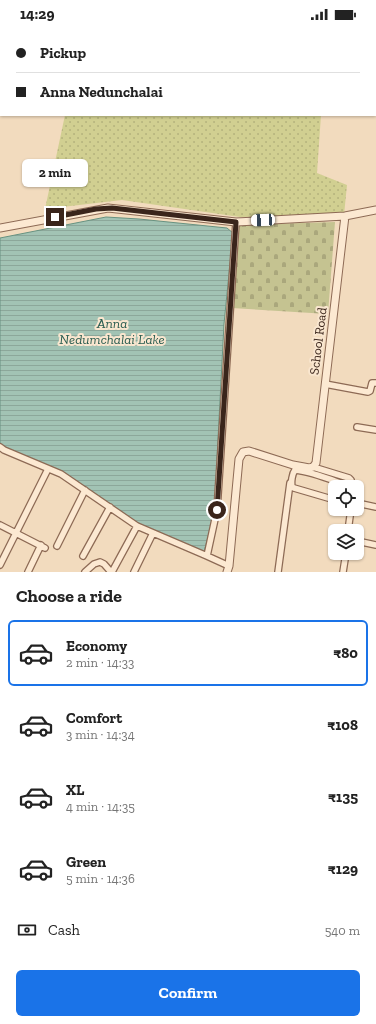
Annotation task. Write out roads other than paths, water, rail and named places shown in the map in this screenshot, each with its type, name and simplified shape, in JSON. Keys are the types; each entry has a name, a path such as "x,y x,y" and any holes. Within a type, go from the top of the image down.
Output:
{"street":[{"path":"0,228 108,208 236,222 345,216 376,210"},
{"name":"School Road","path":"317,471 316,463 345,216"},
{"path":"206,556 217,510 236,222"},
{"path":"325,384 368,392 370,391 372,383 376,382"},
{"path":"357,427 376,430"},
{"path":"0,447 61,474 137,526 206,556 228,569 239,459 243,452 249,450 293,465 309,468 336,480"},
{"path":"278,572 293,465"},
{"path":"0,564 48,468"},
{"path":"328,498 292,487 295,470 317,471 350,478 351,480"},
{"path":"57,546 85,490"},
{"path":"364,504 376,507"},
{"path":"84,556 110,507"},
{"path":"0,525 43,546 28,572"},
{"path":"86,572 94,564 100,562 112,572 137,526"},
{"path":"134,572 153,533"},
{"path":"364,542 376,545"},
{"path":"344,572 345,560"}],"water":[{"name":"Anna Nedumchalai Lake","path":"106,217 227,228 233,233 224,324 217,458 218,466 214,514 204,552 139,524 62,471 7,449 0,444 0,238"}]}
